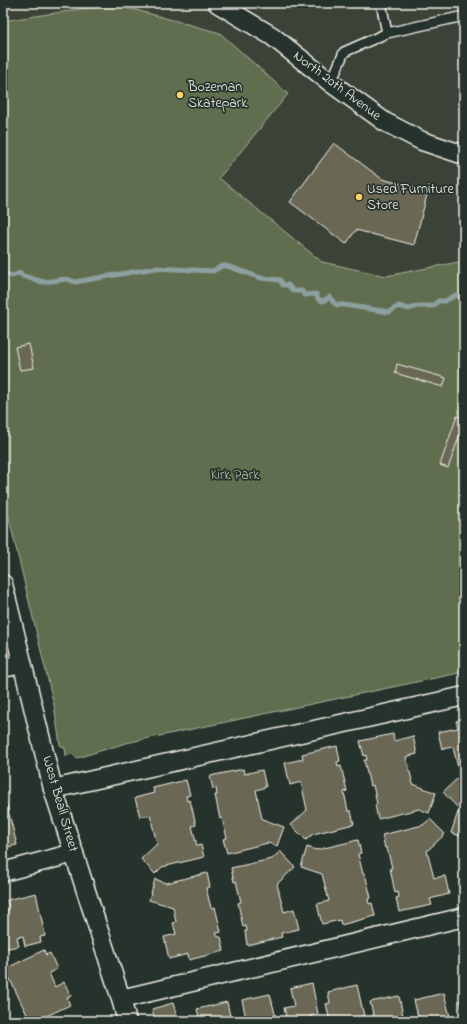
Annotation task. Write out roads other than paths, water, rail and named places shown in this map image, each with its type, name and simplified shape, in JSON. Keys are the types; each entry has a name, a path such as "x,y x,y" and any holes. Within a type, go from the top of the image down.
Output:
{"street":[{"name":"North 20th Avenue","path":"217,3 272,36 331,83 385,122 422,141 464,155"},
{"name":"West Beall Street","path":"3,584 53,788 127,1021"},
{"path":"3,668 22,664"},
{"path":"53,788 464,696"},
{"path":"3,872 74,853"},
{"path":"121,999 464,917"}],"lane":[{"path":"381,3 387,33"},
{"path":"331,83 344,52 387,33 464,16"}],"waterway":[{"path":"3,273 12,276 20,273 23,276 43,282 67,279 75,282 155,268 213,271 222,266 227,266 261,278 280,280 283,285 288,285 293,291 302,291 304,295 316,294 318,299 323,301 330,297 337,305 389,312 399,306 409,309 418,306 433,306 438,301 445,301 456,295 464,298"}],"place":[{"name":"Bozeman Skatepark","path":"180,95"},
{"name":"Used Furniture Store","path":"359,197"}],"park label":[{"name":"Kirk Park","path":"235,475"}]}
